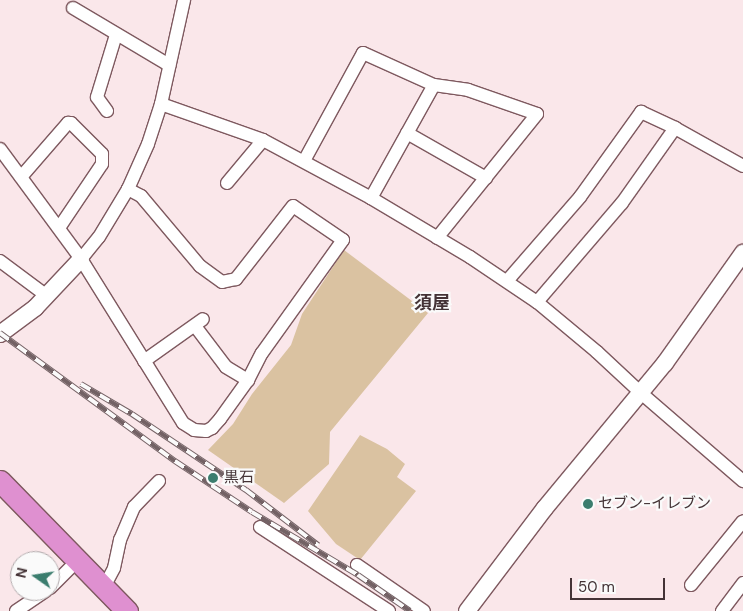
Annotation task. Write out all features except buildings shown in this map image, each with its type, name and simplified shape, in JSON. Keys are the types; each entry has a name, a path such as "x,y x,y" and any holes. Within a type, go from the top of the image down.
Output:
{"highway":[{"path":"0,481 127,611"}],"street":[{"path":"0,334 47,296 81,259 99,237 128,189 148,144 161,104 184,0"},
{"path":"73,8 116,35 169,64"},
{"path":"107,111 96,97 116,35"},
{"path":"304,161 363,53 434,85 468,90 537,114 438,238"},
{"path":"371,198 434,85"},
{"path":"161,104 263,140 371,198 507,281 537,302 597,352 641,393 743,481"},
{"path":"507,281 580,197 641,112 676,128 743,166"},
{"path":"21,177 68,124 75,124 102,154 102,164 59,228"},
{"path":"537,302 622,203 676,128"},
{"path":"407,133 486,178"},
{"path":"227,183 263,140"},
{"path":"0,149 81,259 183,423 194,430 206,431 212,428 248,380 262,353 343,240 293,206 236,279 222,282 200,266 141,196 128,189"},
{"path":"467,611 545,508 641,393 743,253"},
{"path":"0,261 47,296"},
{"path":"144,361 199,322 226,367 248,380"},
{"path":"104,586 114,568 120,540 134,507 159,481"},
{"path":"691,585 743,521"},
{"path":"260,527 389,611"},
{"path":"60,578 78,560"},
{"path":"357,566 424,611"},
{"path":"722,611 743,583"},
{"path":"16,611 31,601"}],"shaded area":[{"path":"344,250 428,313 330,432 329,464 284,503 208,450 233,424 252,394 291,345 302,314"},
{"path":"360,435 387,449 405,464 397,477 416,491 360,560 336,544 308,511"}],"railway":[{"path":"0,333 175,461 252,512 358,575 410,611"},
{"path":"81,384 132,414 246,490 318,545"}],"place":[{"name":"黒石","path":"213,478"},
{"name":"セブン-イレブン","path":"588,504"}],"district":[{"name":"須屋","path":"432,303"}]}
